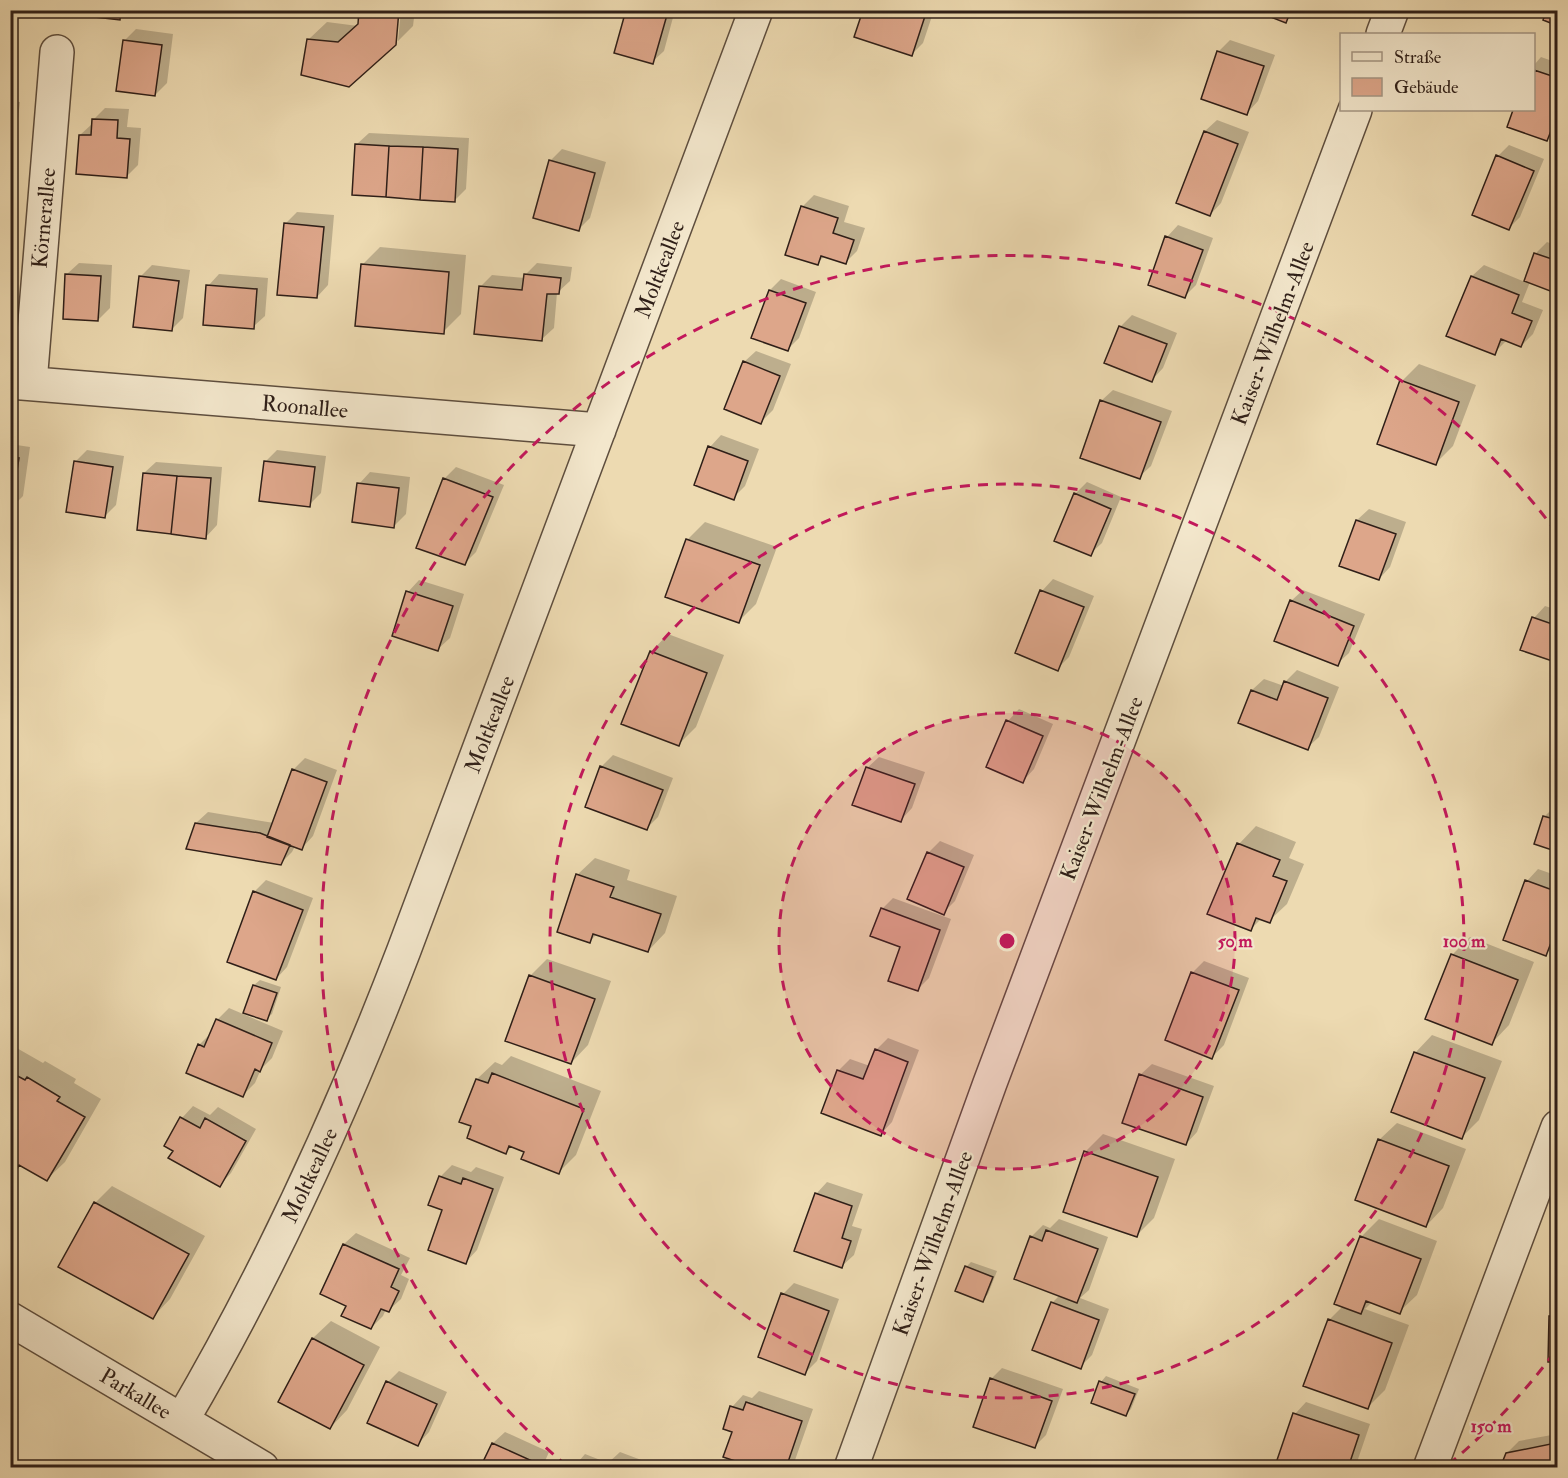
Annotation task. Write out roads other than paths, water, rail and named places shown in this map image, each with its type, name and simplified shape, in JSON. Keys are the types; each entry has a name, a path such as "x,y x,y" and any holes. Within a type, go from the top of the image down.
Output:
{"street":[{"name":"Moltkeallee","path":"182,1420 270,1259 363,1054 756,10"},
{"path":"1383,33 1392,10"},
{"name":"Körnerallee","path":"20,383 57,52"},
{"name":"Kaiser-Wilhelm-Allee","path":"851,1467 990,1083 1355,111"},
{"name":"Roonallee","path":"20,383 599,430"},
{"path":"1430,1467 1557,1127"},
{"name":"Parkallee","path":"10,1318 262,1467"}]}
